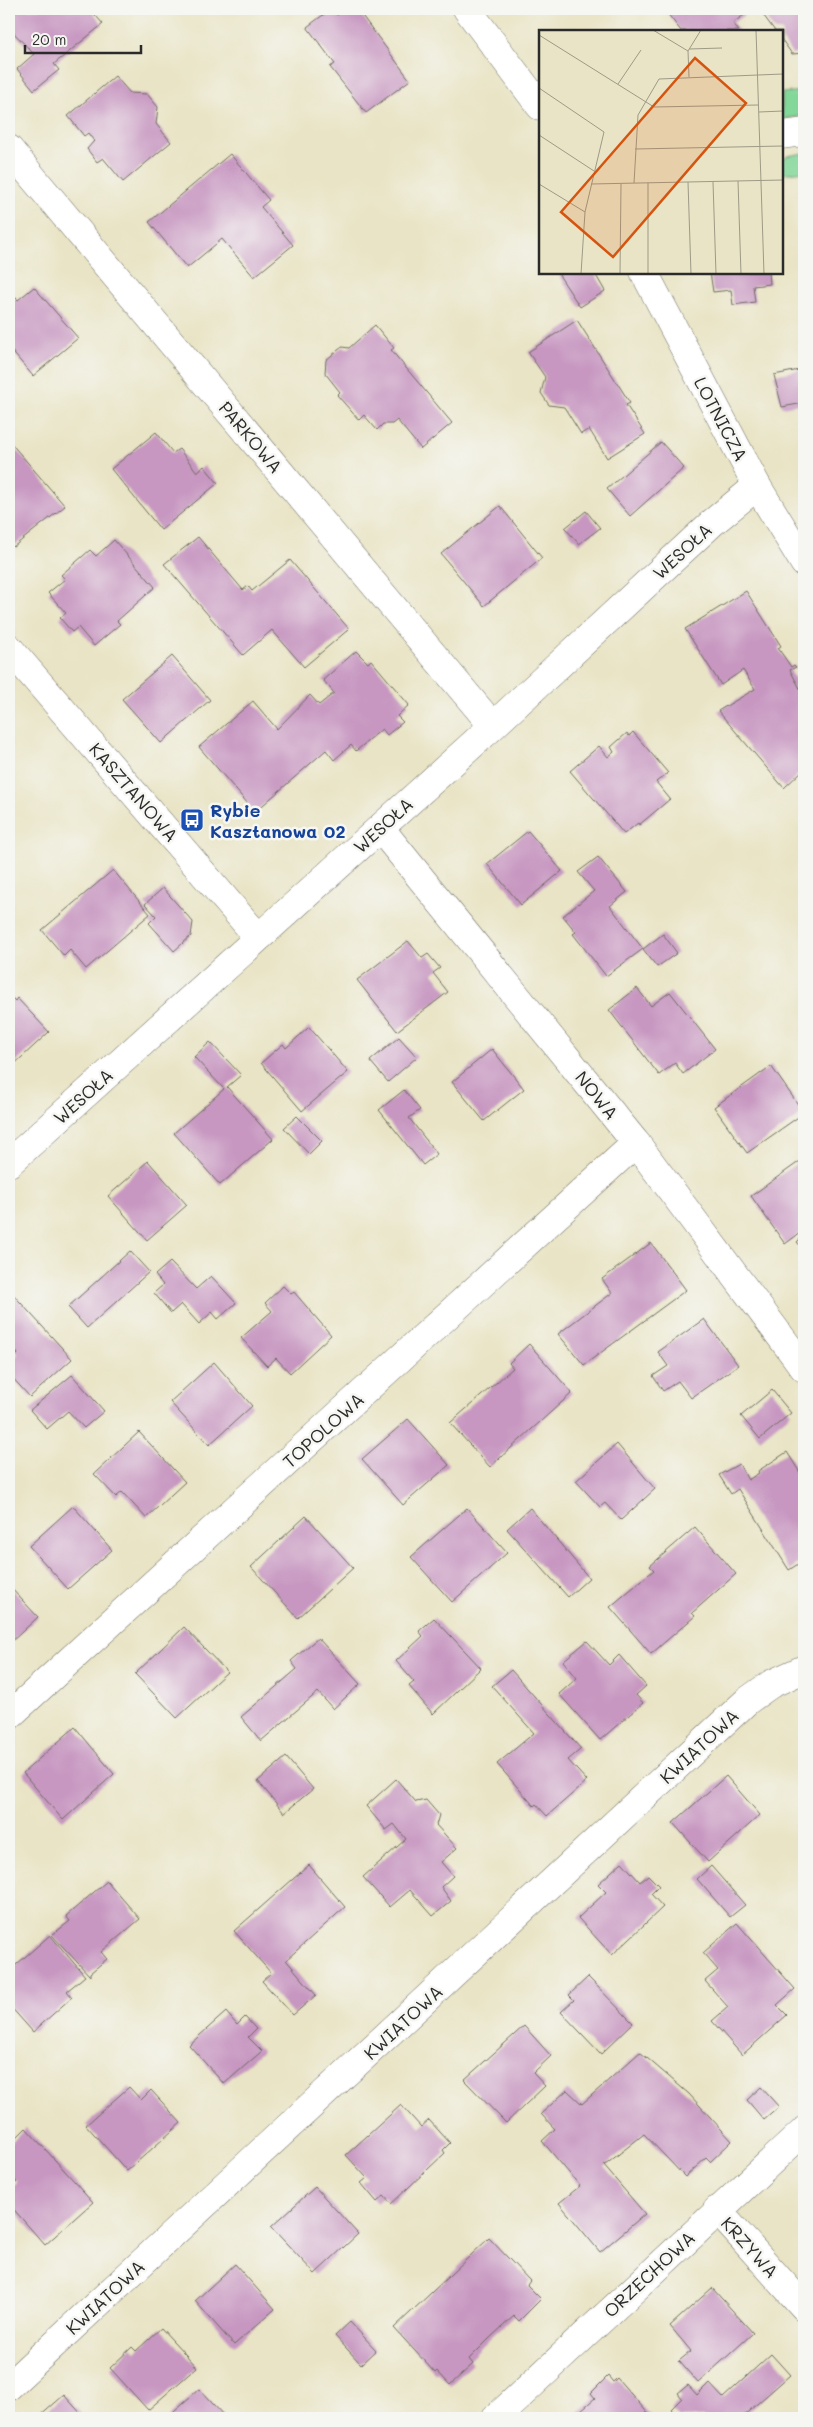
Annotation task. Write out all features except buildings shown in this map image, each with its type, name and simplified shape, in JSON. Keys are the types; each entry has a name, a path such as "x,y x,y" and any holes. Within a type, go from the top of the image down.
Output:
{"street":[{"path":"467,9 539,105"},
{"path":"783,135 804,132"},
{"name":"PARKOWA","path":"9,149 493,726"},
{"name":"LOTNICZA","path":"645,274 757,486 804,563"},
{"name":"WESOŁA","path":"9,1163 493,726 712,524 757,486"},
{"name":"KASZTANOWA","path":"9,648 258,937"},
{"name":"NOWA","path":"380,828 636,1143 804,1368"},
{"name":"TOPOLOWA","path":"9,1716 636,1143"},
{"name":"KWIATOWA","path":"9,2386 747,1701 771,1684 804,1669"},
{"name":"ORZECHOWA","path":"496,2418 716,2210 804,2131"},
{"name":"KRZYWA","path":"716,2210 804,2307"}],"green space":[{"path":"804,91 804,116 783,119 783,93"},
{"path":"804,153 804,171 783,174 783,161 787,156"}],"place":[{"name":"Rybie Kasztanowa 02","path":"192,820"}]}
